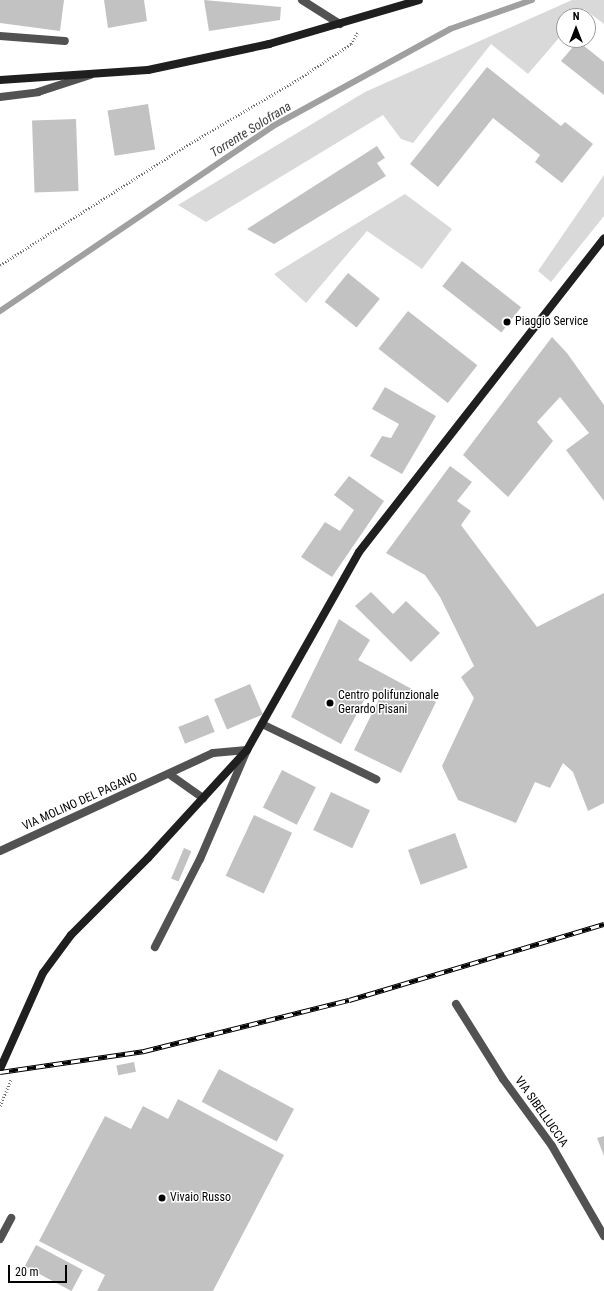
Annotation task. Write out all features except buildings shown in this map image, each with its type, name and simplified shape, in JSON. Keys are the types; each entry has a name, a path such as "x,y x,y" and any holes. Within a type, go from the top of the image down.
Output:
{"main road":[{"path":"0,80 148,70 269,44 419,0"},
{"path":"0,75 19,78"},
{"path":"0,1069 43,973 62,948 247,750 359,552 604,238"}],"street":[{"path":"302,0 340,24"},
{"path":"0,36 65,41"},
{"path":"0,97 38,92 90,75"},
{"path":"262,724 376,779"},
{"path":"156,946 200,859 247,750"},
{"name":"VIA MOLINO DEL PAGANO","path":"0,851 213,753 247,750"},
{"path":"169,774 202,798"},
{"name":"VIA SIBELLUCCIA","path":"456,1004 503,1079 552,1146 604,1236"},
{"path":"0,1239 11,1218"}],"path":[{"path":"0,265 350,44 367,16"},
{"path":"0,1106 14,1073"}],"shaded area":[{"path":"572,0 604,0 604,24 596,18 596,8 556,8 556,41 528,74 491,44 413,143 401,139 383,115 206,222 178,205 365,92"},
{"path":"604,175 604,216 551,282 538,271"},
{"path":"405,194 452,229 422,269 367,231 306,303 274,274"}],"waterway":[{"name":"Torrente Solofrana","path":"0,311 273,126 450,29 532,0"}],"railway":[{"path":"0,1072 144,1051 349,1000 604,924"}],"place":[{"name":"Piaggio Service","path":"507,322"},
{"name":"Centro polifunzionale Gerardo Pisani","path":"330,703"},
{"name":"Vivaio Russo","path":"162,1198"}]}
